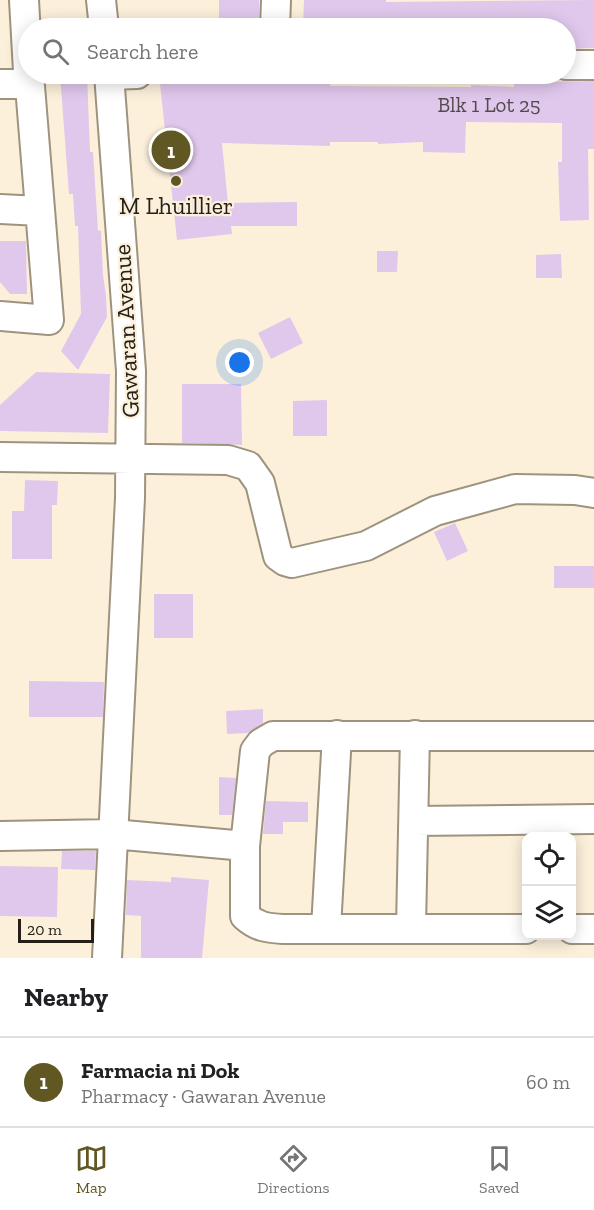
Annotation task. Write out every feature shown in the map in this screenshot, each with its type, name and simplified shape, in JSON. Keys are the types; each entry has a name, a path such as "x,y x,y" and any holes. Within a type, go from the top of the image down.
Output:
{"street":[{"path":"24,0 25,18"},
{"path":"101,0 103,18"},
{"path":"275,18 276,0"},
{"path":"576,65 594,65"},
{"path":"0,84 18,79"},
{"path":"0,316 49,320 30,84"},
{"name":"Gawaran Avenue","path":"107,958 130,459 131,370 110,84"},
{"path":"0,209 40,211"},
{"path":"0,457 228,460 248,466 260,483 279,556 292,563 366,546 435,511 515,489 575,490 594,493"},
{"path":"326,928 337,735"},
{"path":"411,927 415,735"},
{"path":"522,928 266,928 254,925 245,916 245,846 255,751 261,743 273,736 594,736"},
{"path":"414,821 532,829 594,819"},
{"path":"0,836 113,834 245,846"},
{"path":"576,929 594,929"}],"building":[{"path":"219,0 259,0 259,18 219,18"},
{"path":"304,0 386,0 386,2 594,0 594,48 576,49 576,18 303,18"},
{"path":"576,81 594,81 594,149 588,149 589,220 560,221 558,162 562,162 562,123 466,122 465,153 423,152 423,142 378,144 378,142 330,142 330,146 222,143 228,203 297,202 297,226 231,226 232,234 177,240 160,84 514,87 514,84 576,84"},
{"path":"61,84 87,84 90,152 93,152 107,317 78,370 61,351 81,314 78,226 75,226 73,194 69,194"},
{"path":"0,241 26,241 27,294 10,294 0,282"},
{"path":"377,251 398,251 397,272 377,272"},
{"path":"561,254 562,278 536,278 536,255"},
{"path":"290,317 303,343 271,359 258,333"},
{"path":"36,372 110,374 108,433 0,431 0,405"},
{"path":"182,384 241,384 242,445 182,443"},
{"path":"327,400 327,436 293,436 293,401"},
{"path":"25,480 58,481 57,505 52,505 52,559 12,559 12,511 24,511"},
{"path":"455,523 468,551 447,561 434,532"},
{"path":"554,566 594,566 594,588 554,588"},
{"path":"154,594 193,594 193,638 154,638"},
{"path":"29,681 104,682 103,717 29,717"},
{"path":"263,709 263,723 248,733 227,734 226,711"},
{"path":"219,777 236,778 232,815 219,815"},
{"path":"266,801 308,802 308,822 283,822 283,834 263,834"},
{"path":"62,851 96,851 95,870 61,869"},
{"path":"0,866 58,867 57,917 0,916"},
{"path":"171,877 209,880 202,958 141,958 141,916 126,915 127,880 171,882"}],"place":[{"name":"Farmacia ni Dok","path":"171,150"},
{"name":"M Lhuillier","path":"176,181"}]}
